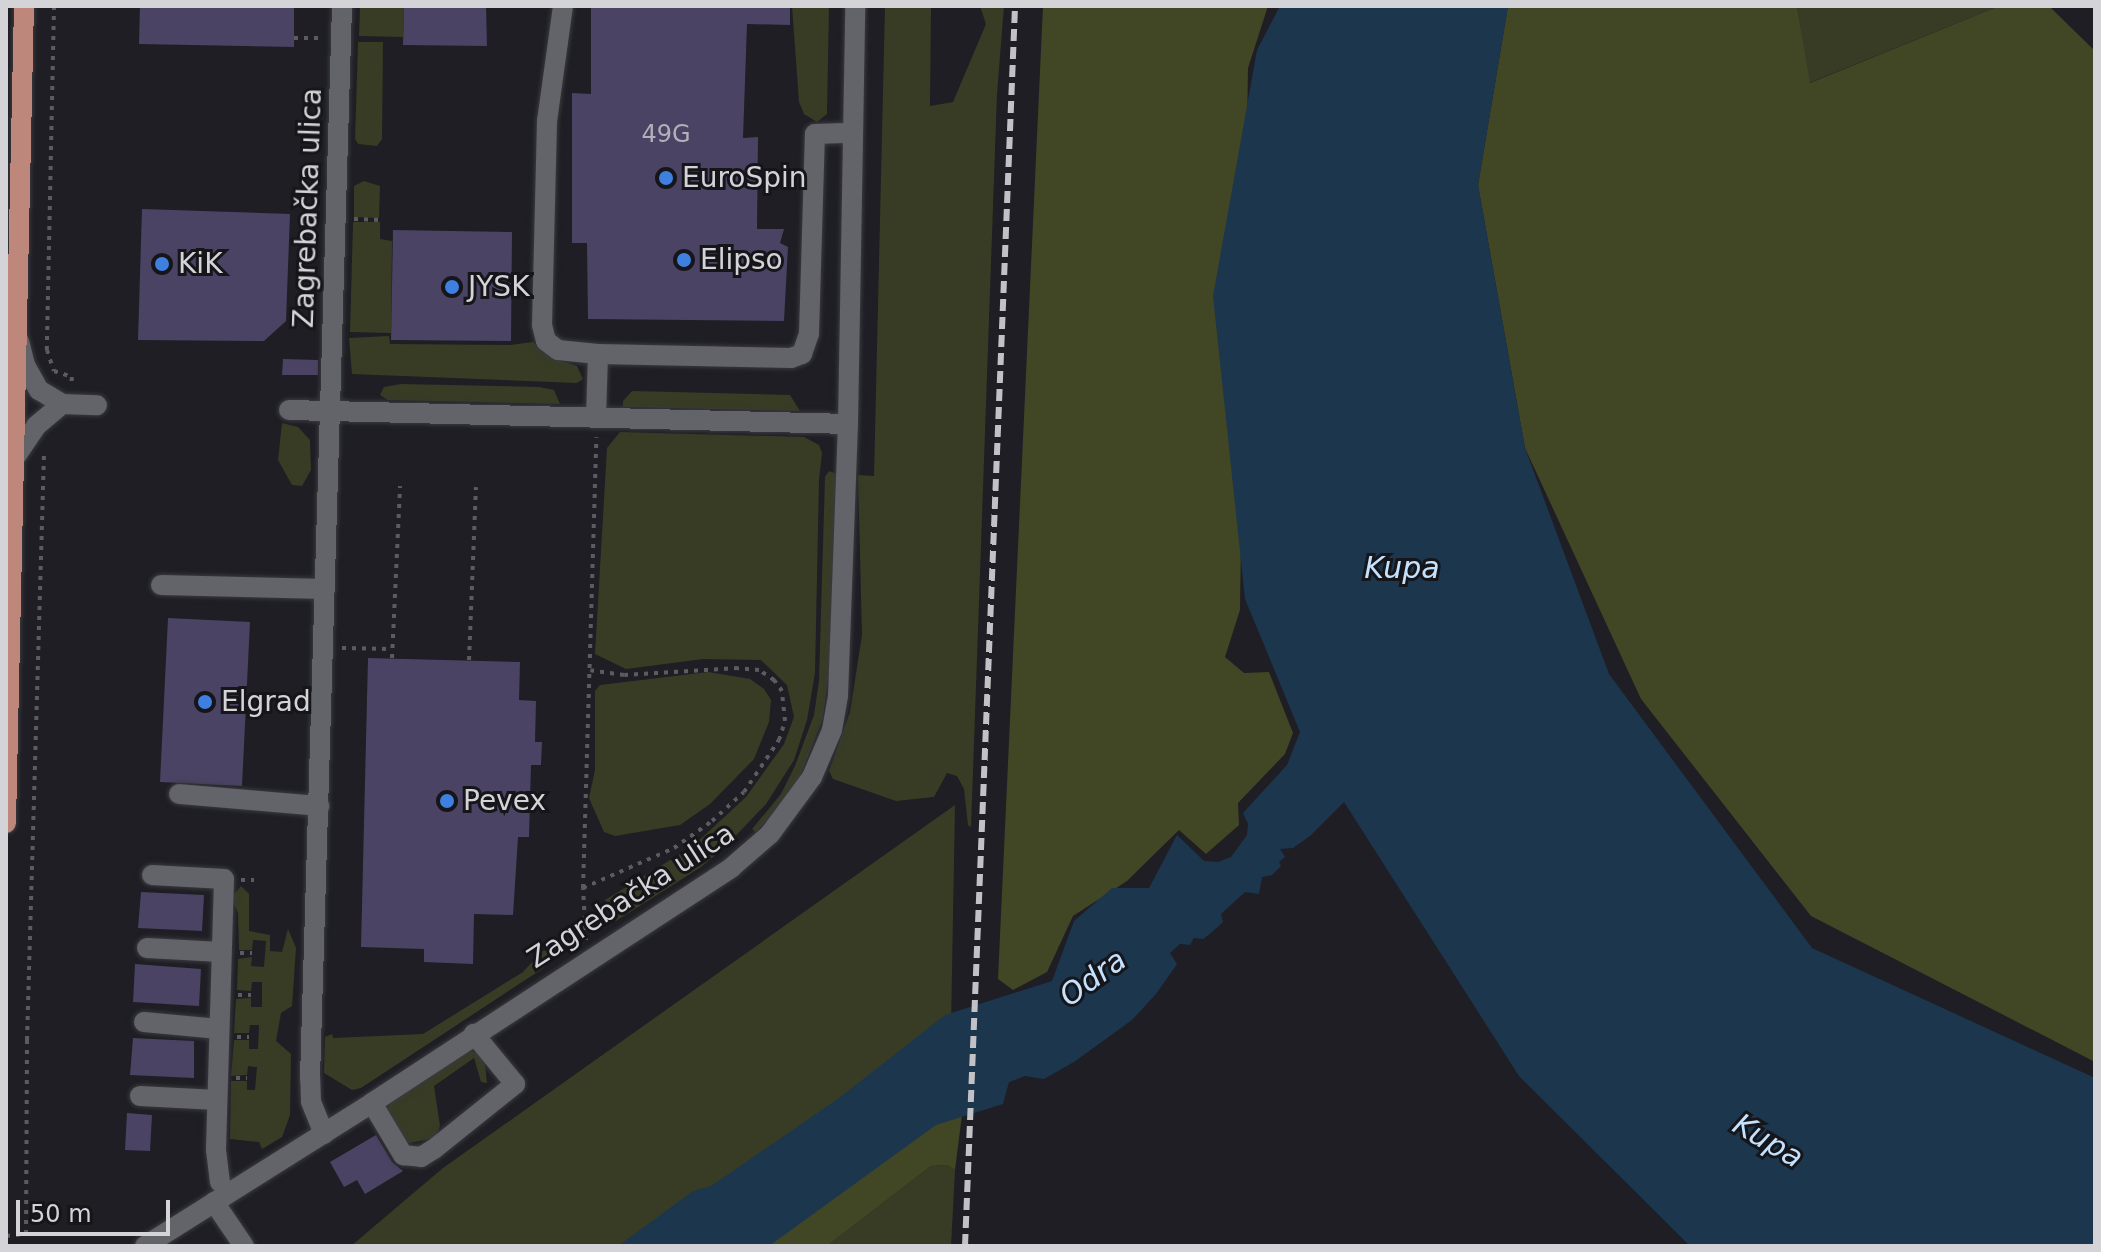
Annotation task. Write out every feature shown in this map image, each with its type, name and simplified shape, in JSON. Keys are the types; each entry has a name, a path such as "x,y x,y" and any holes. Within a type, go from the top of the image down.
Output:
{"main road":[{"path":"6,823 25,10"}],"street":[{"name":"Zagrebačka ulica","path":"324,1134 311,1101 310,1078 342,6"},
{"path":"563,6 547,121 542,325 546,341 558,350 598,354 791,358 802,354 809,334 815,134 852,133"},
{"name":"Zagrebačka ulica","path":"145,1246 372,1103 744,858 770,834 812,777 832,730 838,696 848,424 855,6"},
{"path":"17,331 32,379 39,390 66,404 97,405"},
{"path":"596,418 598,354"},
{"path":"14,459 36,426 66,404"},
{"path":"289,410 848,424"},
{"path":"161,585 325,589"},
{"path":"179,794 319,806"},
{"path":"152,875 224,879 216,1150 220,1182"},
{"path":"147,948 221,952"},
{"path":"144,1022 219,1029"},
{"path":"372,1103 403,1155 421,1157 434,1149 515,1084 474,1034"},
{"path":"140,1096 217,1100"},
{"path":"214,1202 244,1246"}],"path":[{"path":"54,6 47,350 54,371 72,377 66,404"},
{"path":"294,38 324,38"},
{"path":"347,218 382,220"},
{"path":"588,958 583,888 596,418"},
{"path":"6,1236 26,1234 27,1040 45,448"},
{"path":"392,658 400,486"},
{"path":"469,660 476,487"},
{"path":"340,648 392,649"},
{"path":"583,888 674,848 712,821 744,792 779,740 785,721 782,691 774,680 759,670 738,668 624,675 590,670"}],"green space":[{"path":"360,6 404,6 403,37 359,36"},
{"path":"792,6 829,6 827,114 817,122 804,114 799,102"},
{"path":"885,6 931,6 930,106 953,102 986,24 980,6 1004,6 997,94 971,827 968,825 964,789 957,776 947,773 934,797 896,801 833,779 829,771 850,712 862,635 858,475 874,476"},
{"path":"1043,6 1268,6 1248,68 1240,610 1225,657 1244,673 1269,672 1293,733 1285,754 1238,803 1239,825 1206,854 1179,830 1127,881 1073,916 1047,972 1013,990 998,979"},
{"path":"1508,6 1797,6 1810,83 1999,6 2049,6 2095,51 2095,1062 1811,916 1641,699 1525,448 1478,185"},
{"path":"1797,6 1999,6 1809,83"},
{"path":"358,42 383,42 382,139 377,146 358,144 355,139"},
{"path":"364,181 380,186 379,218 354,217 354,186"},
{"path":"353,222 380,222 380,239 392,241 391,333 350,332"},
{"path":"389,336 390,344 510,345 533,342 552,358 577,366 583,379 577,383 352,374 349,338"},
{"path":"401,384 539,387 554,390 560,404 388,400 380,395 384,387"},
{"path":"632,391 790,395 800,411 623,407 623,401"},
{"path":"282,423 298,427 310,440 311,470 302,486 292,485 278,460"},
{"path":"620,432 804,437 819,445 822,453 815,673 807,720 794,760 766,804 725,847 701,867 616,921 612,920 605,900 693,846 746,797 784,744 794,717 787,685 761,660 703,659 626,669 595,654 607,448"},
{"path":"829,471 837,474 829,670 823,718 799,780 781,807 756,832 752,829 781,794 795,766 814,715 819,681 825,477"},
{"path":"708,672 750,679 764,689 771,700 769,722 754,759 710,804 680,825 615,836 604,832 589,798 595,770 595,691 600,685"},
{"path":"955,805 951,1027 642,1246 351,1246 443,1168"},
{"path":"241,886 249,894 249,931 270,935 270,951 282,952 288,929 296,948 292,1006 281,1013 276,1041 291,1054 290,1115 282,1137 262,1149 259,1142 230,1139 231,1081 247,1081 247,1090 255,1090 257,1067 248,1066 247,1075 231,1076 234,1040 249,1040 249,1049 258,1049 259,1025 250,1025 249,1033 234,1033 236,999 251,998 251,1007 262,1007 262,982 252,982 251,991 237,990 238,959 252,957 251,966 264,967 266,941 253,940 252,950 239,950 238,913 231,898"},
{"path":"557,949 555,957 542,969 361,1088 352,1090 324,1073 325,1037 332,1034 333,1038 423,1034 523,972 542,951"},
{"path":"465,1050 478,1053 485,1063 487,1083 481,1082 474,1058 434,1086 440,1126 435,1138 409,1143 398,1137 380,1106"},
{"path":"963,1107 955,1170 947,1165 931,1166 827,1246 766,1246 923,1126"},
{"path":"947,1165 955,1170 951,1246 827,1246 931,1166"}],"water":[{"name":"Kupa","path":"1280,6 1508,6 1478,185 1525,448 1609,674 1812,948 2095,1078 2095,1246 1690,1246 1519,1076 1344,802 1310,836 1293,848 1280,849 1285,857 1279,862 1281,866 1272,875 1262,877 1259,894 1245,892 1221,914 1223,922 1212,932 1203,939 1194,938 1190,945 1180,944 1170,953 1177,964 1156,994 1132,1020 1074,1062 1044,1079 1025,1076 1009,1082 1003,1104 936,1125 769,1246 618,1246 693,1191 711,1186 839,1098 945,1015 1052,981 1074,921 1112,888 1149,888 1177,835 1204,861 1218,862 1231,857 1247,835 1248,824 1243,813 1287,765 1300,732 1245,599 1213,296 1257,50"}],"building":[{"path":"140,6 294,6 294,47 139,44"},
{"path":"404,6 486,6 487,46 403,45"},
{"path":"591,6 790,6 790,25 747,24 743,138 758,137 757,229 784,229 780,243 788,247 784,321 588,319 587,243 572,243 572,93 591,94"},
{"path":"142,209 290,214 286,321 264,341 138,340"},
{"name":"JYSK","path":"393,230 512,232 511,341 391,340"},
{"path":"283,359 318,360 318,375 282,375"},
{"name":"Elgrad","path":"168,618 250,622 242,786 160,782"},
{"name":"Pevex","path":"368,658 520,662 519,700 536,701 535,742 542,742 541,765 531,765 529,837 518,837 513,915 474,914 473,964 424,962 424,949 361,947"},
{"path":"141,892 204,895 202,931 138,928"},
{"path":"135,964 201,969 199,1006 133,1002"},
{"path":"133,1038 194,1041 194,1078 130,1075"},
{"path":"127,1113 152,1115 150,1151 125,1150"},
{"path":"376,1135 392,1162 403,1171 365,1194 357,1180 344,1187 330,1162"}],"railway":[{"path":"965,1246 1015,6"}],"place":[{"name":"EuroSpin","path":"666,178"},
{"name":"Elipso","path":"684,260"},
{"name":"KiK","path":"162,264"},
{"name":"JYSK","path":"452,287"},
{"name":"Elgrad","path":"205,702"},
{"name":"Pevex","path":"447,801"}],"water label":[{"name":"Odra","path":"1093,978"}]}
